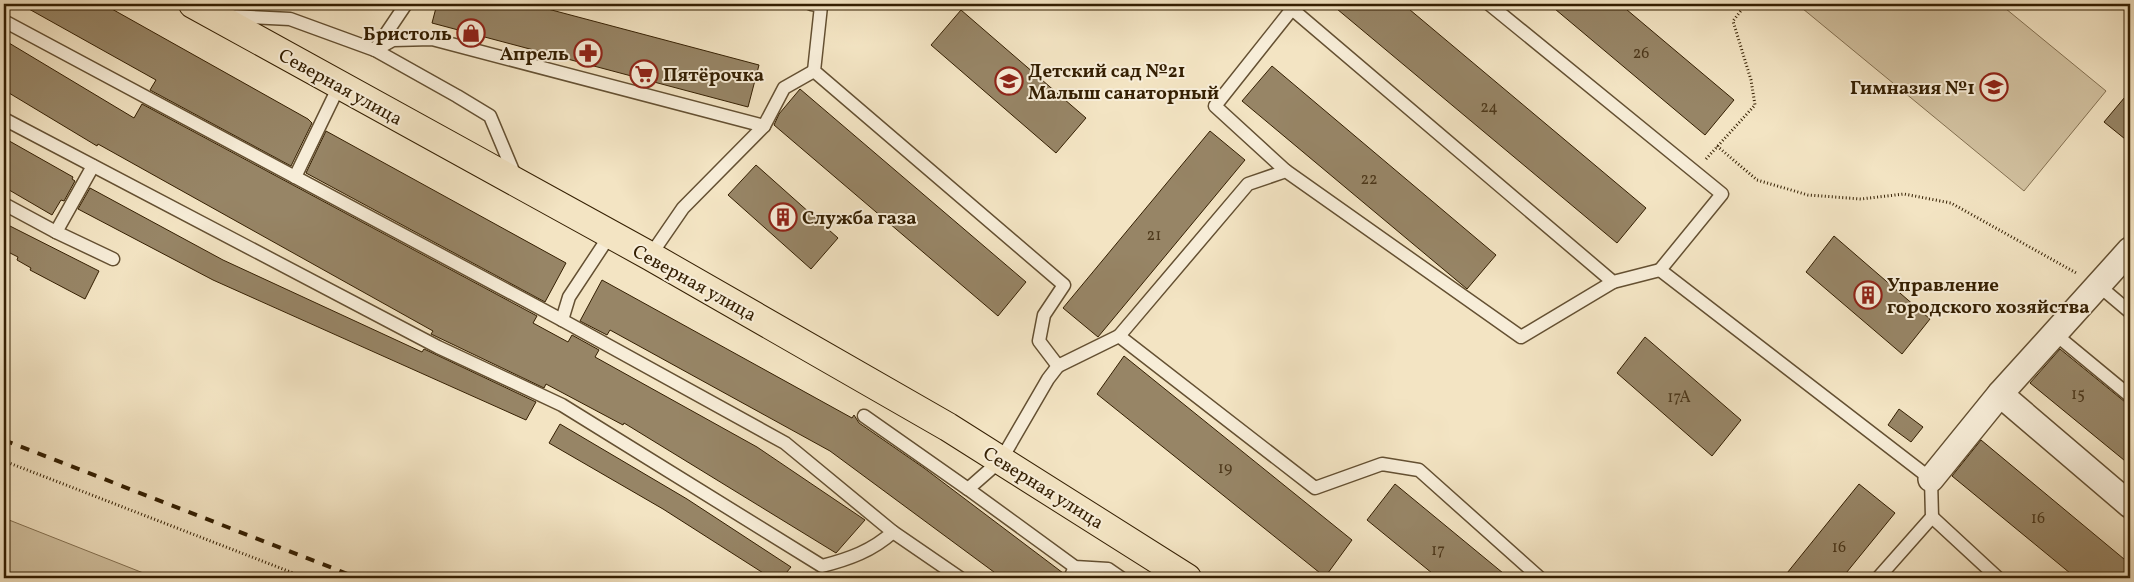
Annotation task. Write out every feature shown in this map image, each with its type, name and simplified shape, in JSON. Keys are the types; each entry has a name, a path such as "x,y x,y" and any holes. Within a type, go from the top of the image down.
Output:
{"main road":[{"name":"Северная улица","path":"202,10 340,84 650,256 948,427 1187,578"}],"street":[{"path":"1931,479 2000,394 2130,250"},
{"path":"2000,394 2130,505"}],"lane":[{"path":"374,50 406,4"},
{"path":"811,4 820,6 814,71"},
{"path":"1489,4 1722,194 1660,270 1613,282 1521,337 1286,172 1215,106 1294,6 1613,282"},
{"path":"202,10 290,19 374,50 490,116 519,185"},
{"path":"4,21 562,320 784,442 893,532 960,578"},
{"path":"374,50 393,40 432,39 764,126"},
{"path":"650,256 683,208 764,126 784,88 814,71"},
{"path":"814,71 1064,285 1044,315 1039,341 1058,366"},
{"path":"295,177 340,84"},
{"path":"4,119 438,347 562,405 822,566 852,558 880,544 893,532"},
{"path":"56,232 93,166"},
{"path":"968,489 1001,460 1048,379 1058,366 1119,336 1248,184 1286,172"},
{"path":"4,204 56,232 113,259"},
{"path":"562,320 569,297 610,235"},
{"path":"1660,270 1931,479 1932,517 1878,578"},
{"path":"2098,285 2130,312"},
{"path":"2055,334 2130,396"},
{"path":"1119,336 1315,488 1382,464 1419,470 1540,578"},
{"path":"864,416 968,489 1073,572 1108,568 1121,578"},
{"path":"1932,517 1998,578"}],"path":[{"path":"1695,172 1755,105 1751,80 1733,20 1746,4"},
{"path":"1717,146 1757,180 1808,195 1861,198 1904,194 1951,203 2098,285"},
{"path":"4,461 306,578"}],"shaded area":[{"path":"1797,4 2000,4 2106,91 2024,191"},
{"path":"4,518 156,578 4,578"}],"building":[{"path":"20,4 103,4 308,119 312,123 291,166 150,90 156,80"},
{"path":"437,4 529,4 759,65 748,107 432,23"},
{"path":"1331,4 1403,4 1646,208 1617,243"},
{"path":"1549,4 1620,4 1734,100 1705,135"},
{"name":"Детский сад №21 Малыш санаторный","path":"961,10 1086,118 1056,153 931,45"},
{"path":"4,40 134,118 142,104 537,316 533,323 568,342 572,335 599,350 595,357 757,447 865,520 836,553 624,423 623,425 546,384 544,388 431,334 433,331 98,144 97,146 4,90"},
{"path":"1272,66 1496,255 1467,289 1242,101"},
{"path":"800,89 1026,282 998,316 774,125 779,114"},
{"path":"2130,91 2130,143 2104,122"},
{"path":"326,131 566,263 545,302 306,173"},
{"path":"1210,131 1245,160 1098,337 1063,308"},
{"path":"4,138 73,177 72,179 75,181 64,201 61,200 52,215 4,187"},
{"name":"Служба газа","path":"756,165 838,238 811,269 728,195"},
{"path":"90,188 223,260 422,352 424,349 536,402 526,420 213,280 78,209"},
{"path":"4,223 99,271 85,299 30,270 31,268 17,260 18,257 4,250"},
{"name":"Управление городского хозяйства","path":"1834,236 1930,319 1902,354 1806,272"},
{"path":"602,280 852,418 854,415 859,423 924,468 1063,573 1062,578 1002,578 830,451 610,330 607,335 580,321"},
{"path":"1645,337 1741,420 1712,456 1617,373"},
{"path":"2060,349 2130,406 2130,465 2030,383"},
{"path":"1124,356 1352,540 1325,577 1097,394"},
{"path":"1899,409 1923,427 1911,442 1888,425"},
{"path":"560,424 687,499 791,567 782,578 771,578 663,509 549,443"},
{"path":"1981,440 2130,564 2130,578 2076,578 1952,476"},
{"path":"1395,484 1509,578 1438,578 1367,520"},
{"path":"1859,484 1895,513 1842,578 1783,578"}],"railway":[{"path":"4,440 358,578"}],"place":[{"name":"Бристоль","path":"471,33"},
{"name":"Апрель","path":"588,53"},
{"name":"Пятёрочка","path":"644,74"},
{"name":"Детский сад №21 Малыш санаторный","path":"1009,81"},
{"name":"Гимназия №1","path":"1994,87"},
{"name":"Служба газа","path":"783,217"},
{"name":"Управление городского хозяйства","path":"1868,295"}]}
